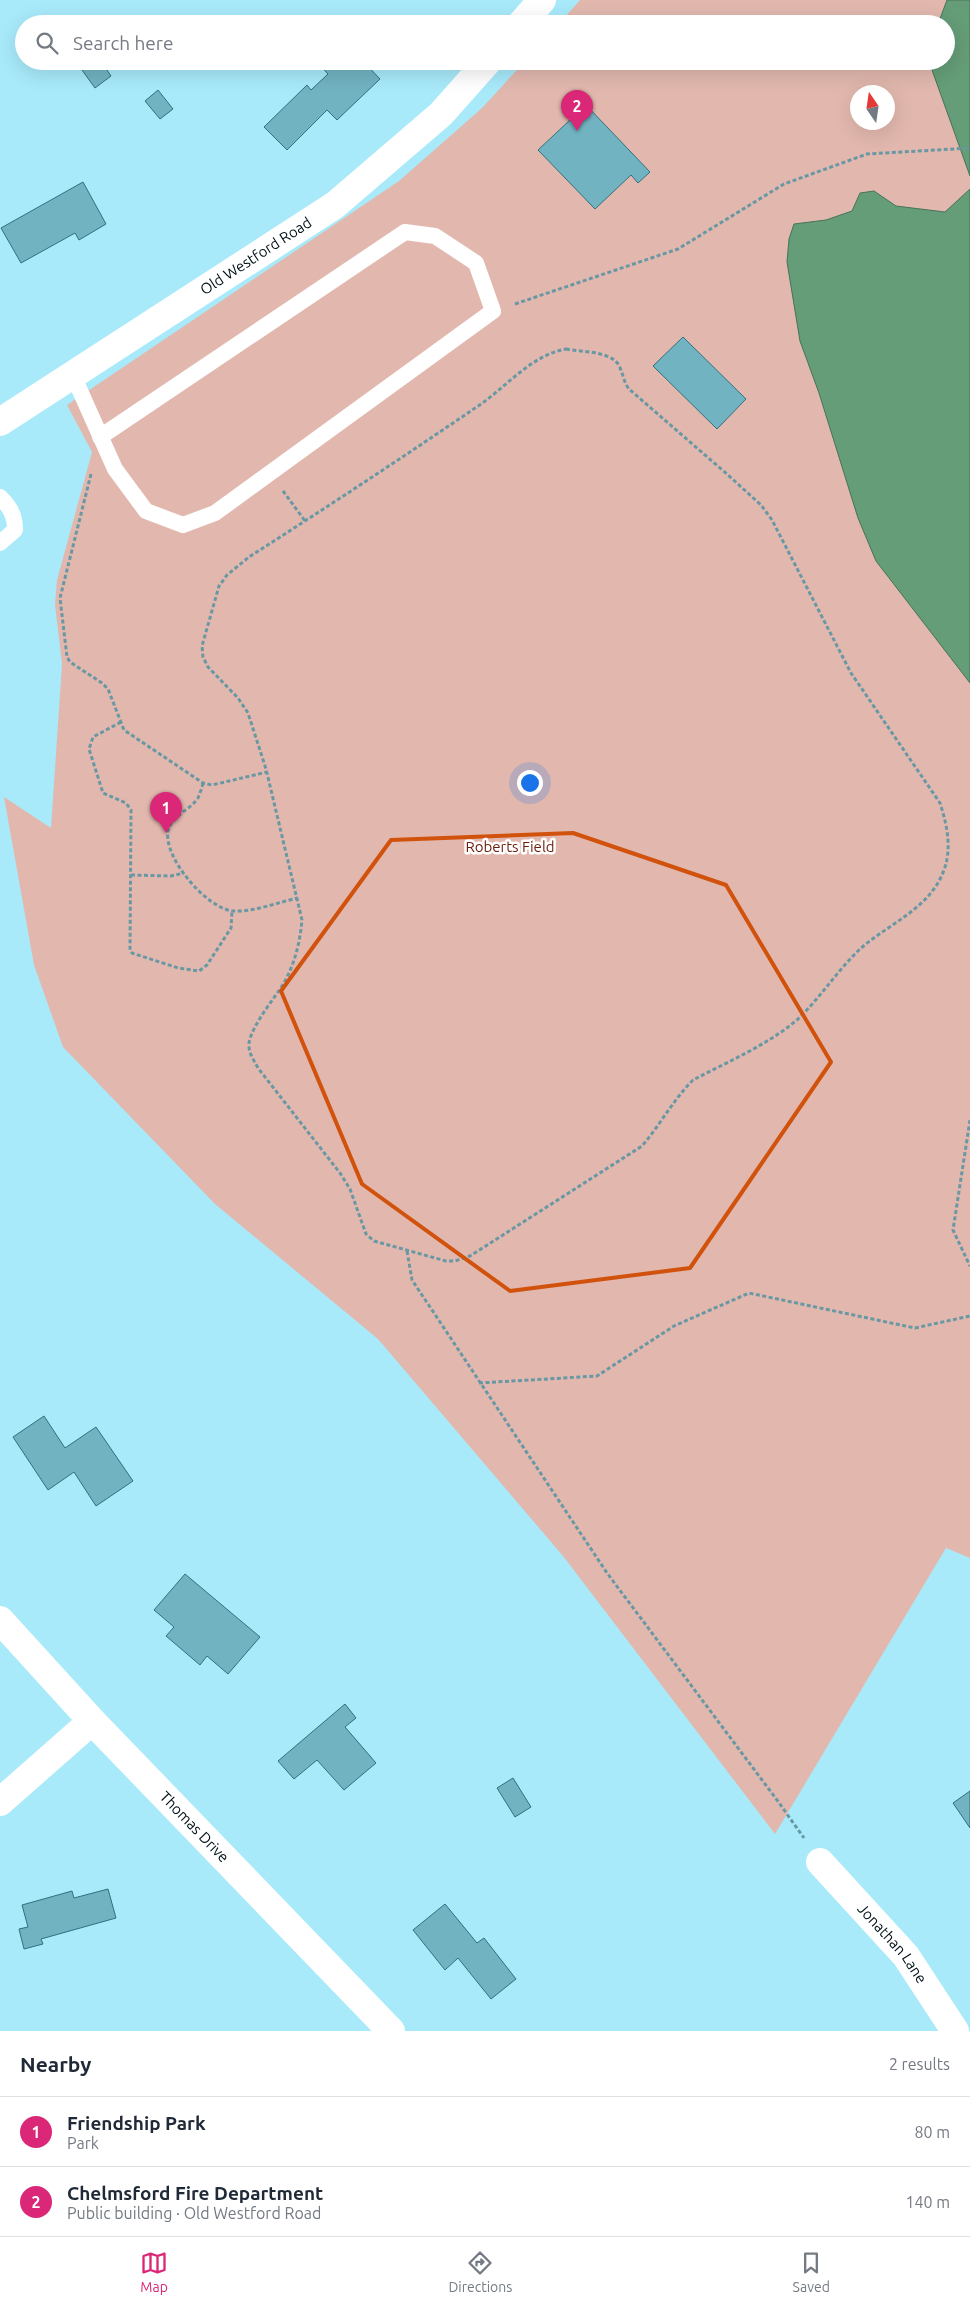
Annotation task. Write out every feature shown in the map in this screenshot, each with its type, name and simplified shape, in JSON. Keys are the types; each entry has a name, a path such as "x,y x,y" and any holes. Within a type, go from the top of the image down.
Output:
{"street":[{"path":"529,15 542,0"},
{"name":"Old Westford Road","path":"0,422 335,205 441,114 480,70"},
{"name":"Thomas Drive","path":"0,1620 92,1721 391,2031"},
{"path":"0,1802 92,1721"},
{"name":"Jonathan Lane","path":"820,1862 906,1956 955,2031"}],"lane":[{"path":"73,375 100,437 115,469 146,511 183,525 215,513 493,310 476,263 435,236 405,232 100,437"},
{"path":"0,497 11,509 15,530 0,543"}],"path":[{"path":"493,310 678,250 784,184 868,154 970,148"},
{"path":"566,349 612,357 619,365 624,382 629,389 761,505 772,520 851,673 940,803 948,826 949,849 941,877 924,901 859,950 798,1019 771,1038 693,1080 683,1089 657,1128 642,1146 470,1256 455,1261 446,1261 374,1241 366,1234 350,1189 340,1173 258,1068 251,1054 249,1044 252,1033 285,981 295,958 302,920 267,772 248,713 238,698 208,667 203,657 202,646 219,586 227,575 249,557 305,521 482,402 537,359 551,352 566,349"},
{"path":"100,437 65,573 60,610 67,657 70,662 108,689 124,730 203,783 212,785 267,772"},
{"path":"269,473 305,521"},
{"path":"121,722 93,738 89,749 103,793 126,803 131,810 130,945 132,953 178,968 199,971 207,964 232,928 232,911"},
{"path":"203,783 199,796 176,817 168,833 168,842 184,873 204,898 232,911 243,911 298,898"},
{"path":"131,875 171,876 184,873"},
{"path":"970,1120 953,1230 970,1266"},
{"path":"407,1251 412,1280 607,1573 777,1800 820,1862"},
{"path":"479,1383 597,1376 674,1326 749,1293 915,1328 970,1316"}],"highlighted area":[{"path":"573,833 726,885 831,1062 690,1268 510,1291 362,1184 281,991 391,840"}],"green space":[{"name":"Roberts Field","path":"580,0 970,0 970,1558 946,1548 775,1834 563,1556 378,1339 215,1204 63,1047 34,965 4,797 51,828 62,664 55,605 57,580 92,452 67,405 399,181 482,108 517,70 955,70 955,15 567,15"}],"shaded area":[{"path":"947,0 970,0 970,176 932,70 955,70 955,15 941,15"},
{"path":"970,189 970,683 876,561 858,518 819,393 800,341 787,262 789,239 794,224 826,220 852,211 860,193 874,191 896,206 945,212"}],"building":[{"path":"82,70 107,70 111,76 95,88"},
{"path":"324,70 372,70 380,79 337,120 327,110 287,150 264,127 307,85 311,90 328,74"},
{"path":"158,90 173,109 160,119 145,101"},
{"path":"586,105 650,172 638,183 631,175 595,209 538,150"},
{"path":"83,182 106,224 79,240 75,233 21,263 1,228"},
{"path":"683,337 746,399 717,429 653,366"},
{"path":"44,1416 65,1448 96,1427 133,1481 96,1506 74,1472 48,1490 13,1437"},
{"path":"185,1574 260,1637 228,1674 207,1656 200,1665 166,1636 174,1627 154,1610"},
{"path":"345,1704 356,1718 345,1727 376,1763 344,1790 317,1760 294,1779 278,1761"},
{"path":"513,1778 531,1807 515,1817 497,1788"},
{"path":"970,1791 970,1828 953,1803"},
{"path":"108,1889 116,1918 41,1939 43,1944 24,1949 19,1929 28,1927 22,1905 72,1891 74,1898"},
{"path":"445,1904 477,1943 484,1938 516,1979 491,1999 458,1958 445,1970 413,1930"}],"place":[{"name":"Chelmsford Fire Department","path":"577,131"},
{"name":"Friendship Park","path":"166,833"}]}
